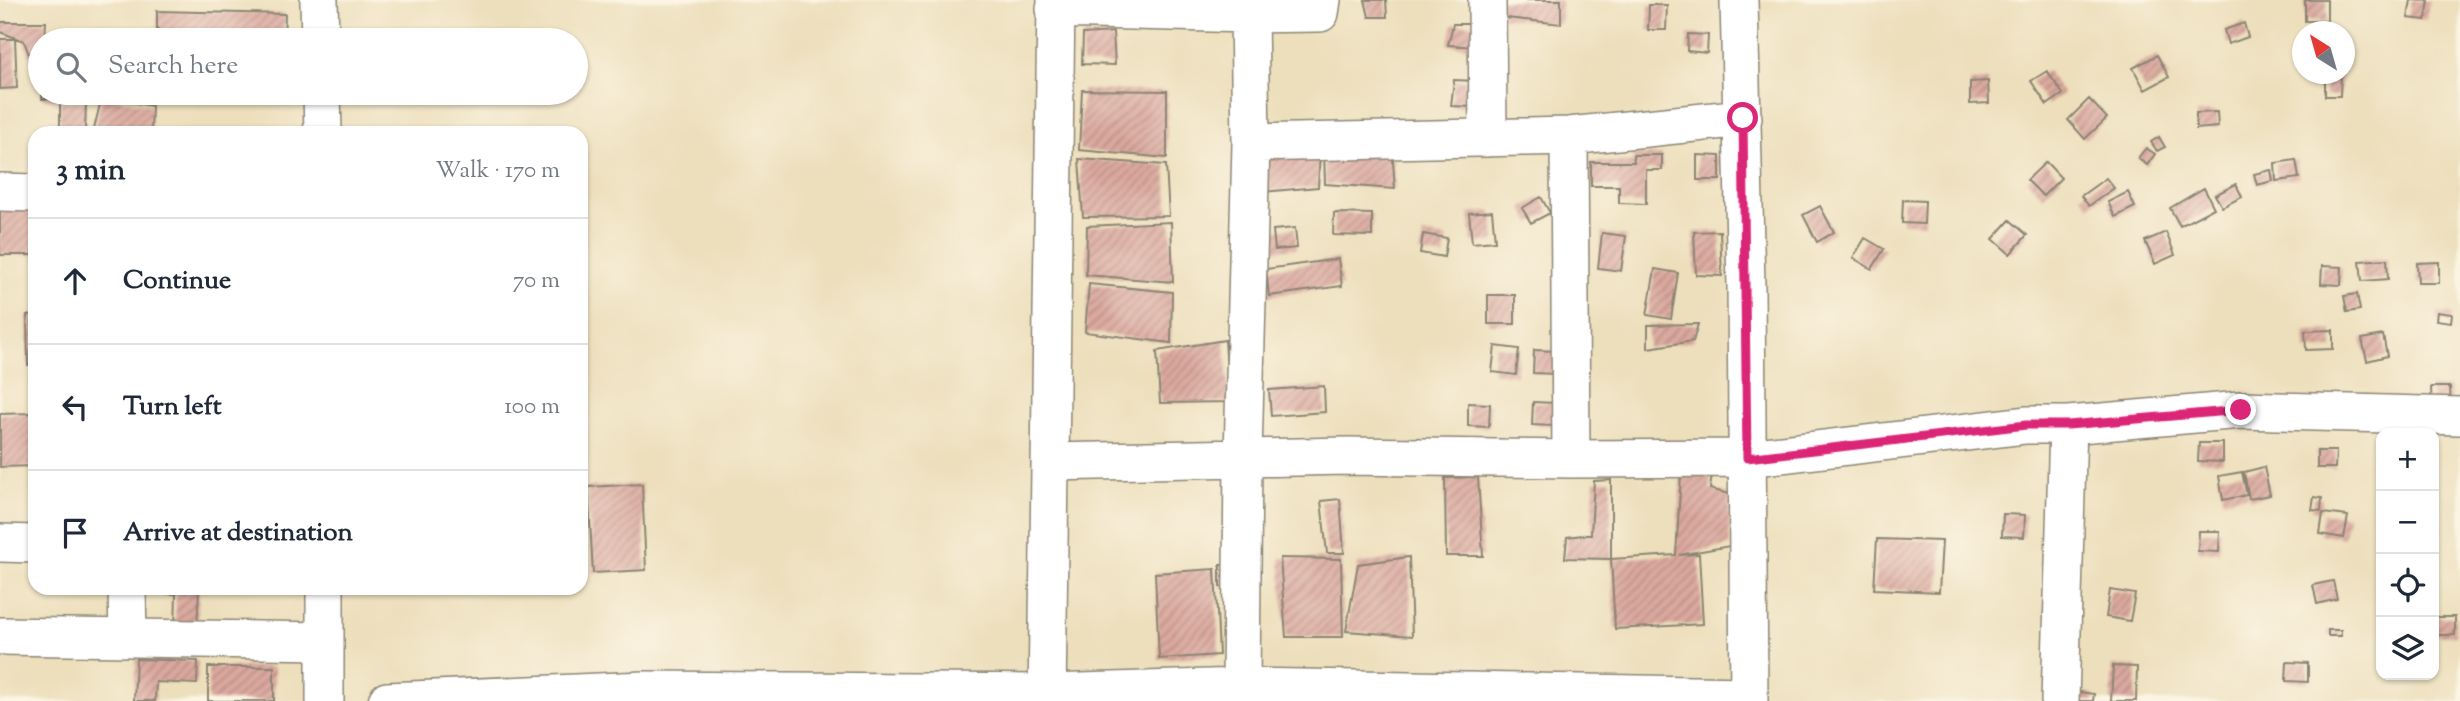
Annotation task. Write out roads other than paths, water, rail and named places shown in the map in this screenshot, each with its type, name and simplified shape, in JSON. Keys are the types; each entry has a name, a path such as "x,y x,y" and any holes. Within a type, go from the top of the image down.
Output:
{"street":[{"path":"318,0 319,28"},
{"path":"1047,697 1056,4 1249,14 1320,13 1322,0"},
{"path":"1488,0 1488,138"},
{"path":"387,701 519,698 644,690 826,696 1047,697 1241,687 1749,698 1743,118 1739,0"},
{"path":"1241,687 1243,457 1251,143 1249,14"},
{"path":"322,105 323,126"},
{"path":"1251,143 1569,136 1743,118"},
{"path":"1569,136 1571,459"},
{"path":"0,192 28,193"},
{"path":"1050,462 1348,456 1747,458 2026,425 2068,425 2241,410 2460,416"},
{"path":"2060,701 2068,425"},
{"path":"0,543 28,544"},
{"path":"127,595 128,638"},
{"path":"325,595 326,701"},
{"path":"0,636 325,641"}]}
